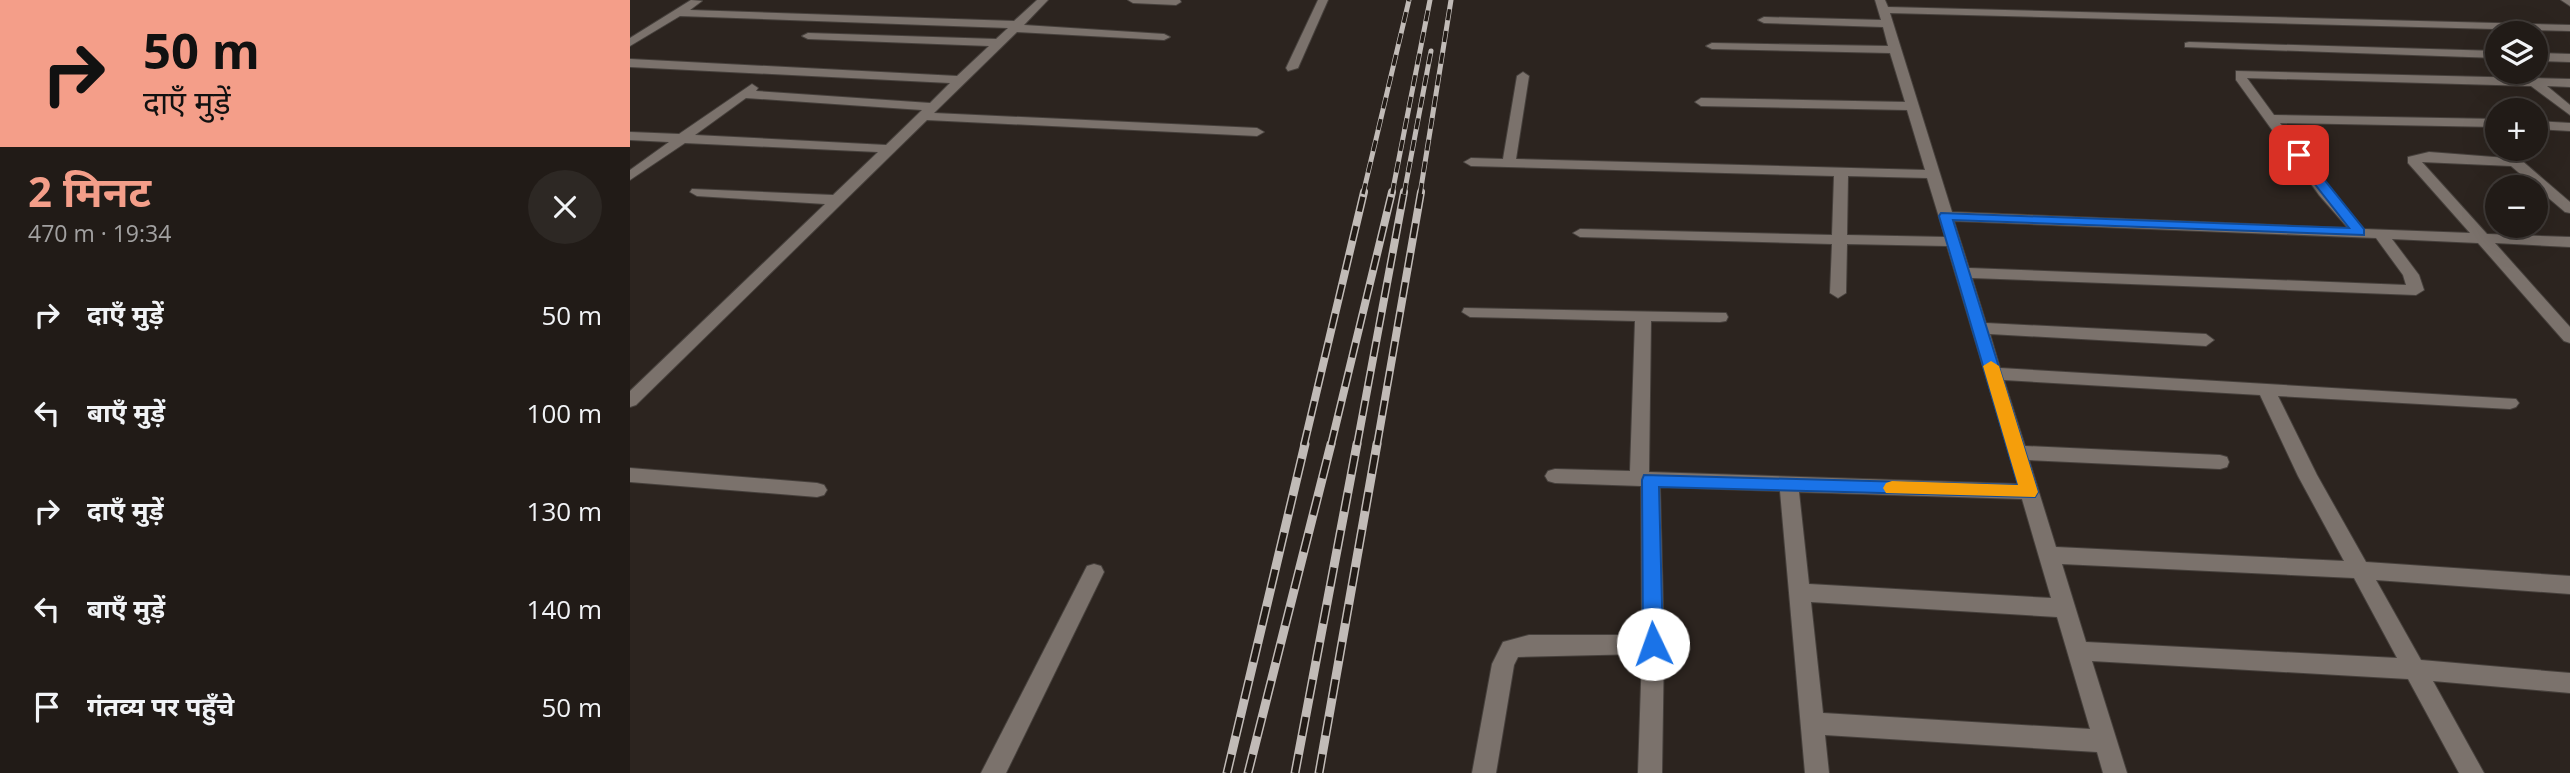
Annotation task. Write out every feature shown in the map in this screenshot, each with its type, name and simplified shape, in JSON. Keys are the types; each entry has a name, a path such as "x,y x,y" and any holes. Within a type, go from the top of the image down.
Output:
{"street":[{"path":"630,401 1043,0"},
{"path":"1133,0 1176,2"},
{"path":"1292,68 1323,0"},
{"path":"1986,0 1992,12"},
{"path":"630,43 697,1"},
{"path":"1884,11 2115,773"},
{"path":"1764,20 1884,11 1992,12 2570,28"},
{"path":"678,13 1016,27 1164,37"},
{"path":"808,36 999,43"},
{"path":"2189,45 2485,55"},
{"path":"1712,46 1895,50"},
{"path":"2548,57 2570,58"},
{"path":"630,63 960,80"},
{"path":"630,176 776,70"},
{"path":"2359,232 2324,192 2273,119 2240,78 2240,74 2485,81"},
{"path":"1509,162 1523,76"},
{"path":"2548,83 2570,83"},
{"path":"2536,84 2570,111"},
{"path":"744,94 929,112 1257,132"},
{"path":"1701,102 1912,106"},
{"path":"2273,119 2485,123"},
{"path":"2548,126 2570,127"},
{"path":"630,136 891,149"},
{"path":"2569,335 2479,237 2414,162 2414,158 2515,162 2570,209"},
{"path":"1471,162 1933,174"},
{"path":"1838,293 1841,172"},
{"path":"697,192 838,200"},
{"path":"1945,216 2570,242"},
{"path":"1580,233 1953,242"},
{"path":"1963,273 2416,290 2411,275 2380,233"},
{"path":"1469,312 1720,317"},
{"path":"1643,316 1644,480 1653,644 1650,773"},
{"path":"1979,328 2206,340"},
{"path":"1993,373 2510,403"},
{"path":"2266,388 2308,477 2472,773"},
{"path":"2017,453 2220,462"},
{"path":"630,475 817,490"},
{"path":"1555,476 2029,492"},
{"path":"1789,484 1817,773"},
{"path":"2048,555 2360,570 2570,585"},
{"path":"993,773 1094,572"},
{"path":"1799,592 2064,608"},
{"path":"1484,773 1503,664 1511,649 1529,645 1653,644"},
{"path":"2079,651 2413,669 2570,683"},
{"path":"1812,723 2104,741"}],"railway":[{"path":"1363,194 1409,0"},
{"path":"1392,194 1430,0"},
{"path":"1420,194 1451,0"},
{"path":"1404,194 1431,51"},
{"path":"1304,445 1364,192"},
{"path":"1331,445 1392,192"},
{"path":"1357,445 1404,192"},
{"path":"1377,445 1421,192"},
{"path":"1227,773 1305,444"},
{"path":"1248,773 1331,444"},
{"path":"1295,773 1357,444"},
{"path":"1319,773 1377,444"}],"slow traffic":[{"path":"1892,488 2029,492 1991,366"}],"route":[{"path":"1653,644 1650,480 2029,492 1945,216 2359,232 2324,192 2299,155"}]}
